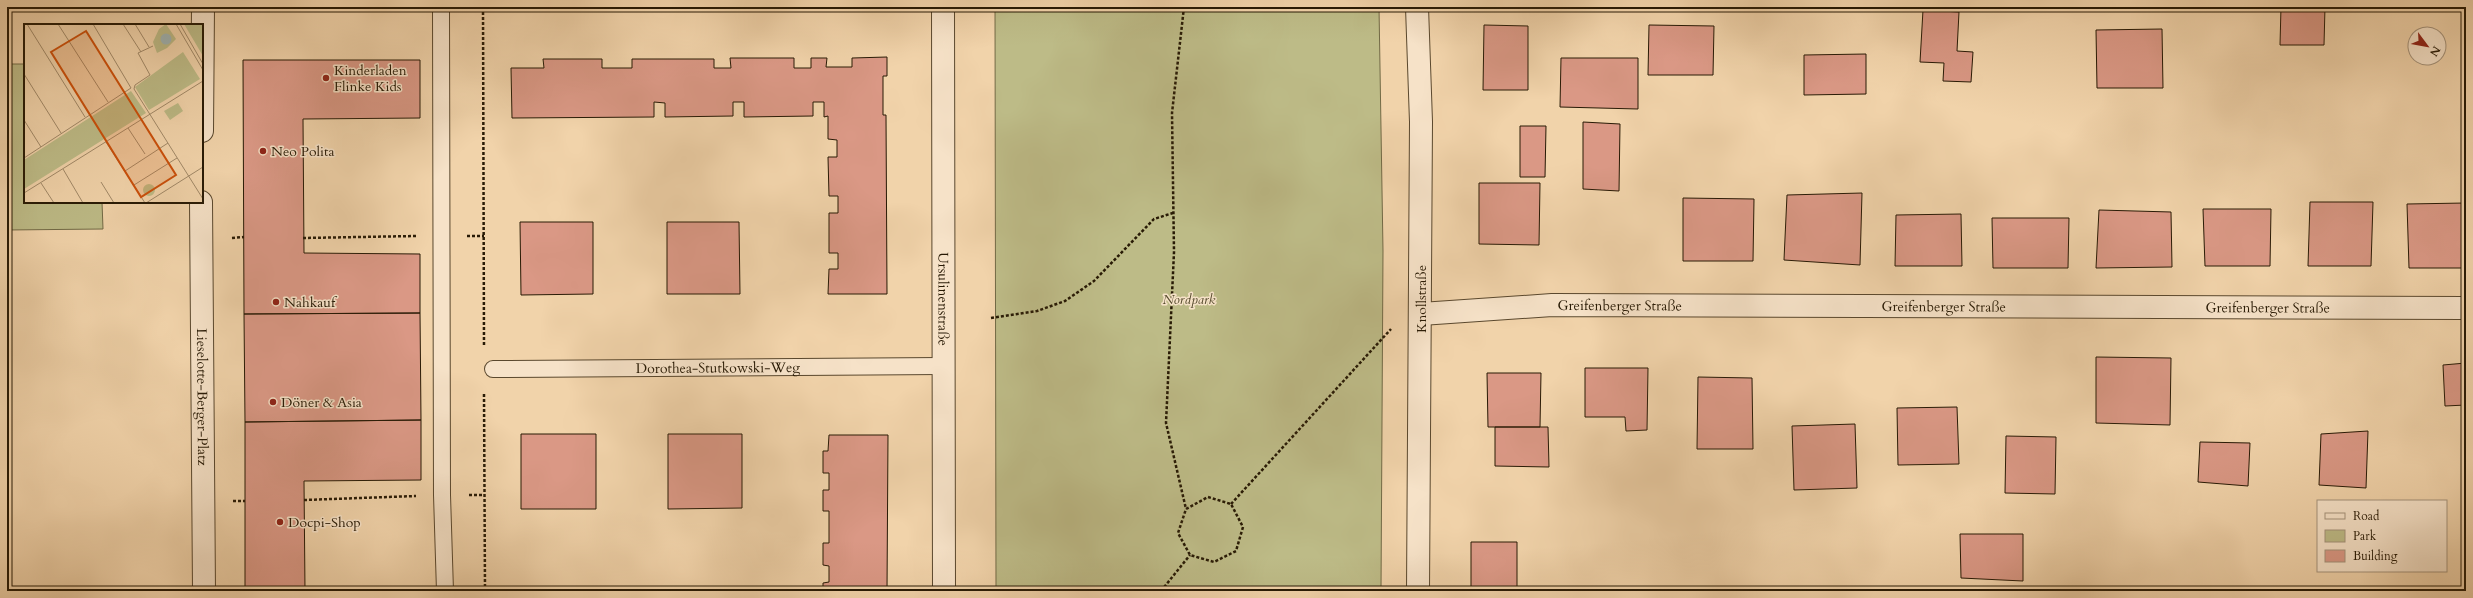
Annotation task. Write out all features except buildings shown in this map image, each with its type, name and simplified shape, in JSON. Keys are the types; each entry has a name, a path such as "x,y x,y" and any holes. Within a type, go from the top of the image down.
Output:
{"street":[{"path":"203,7 203,24"},
{"name":"Ursulinenstraße","path":"943,7 942,366 944,591"},
{"name":"Knollstraße","path":"1417,7 1421,122 1421,319 1418,591"},
{"name":"Lieselotte-Berger-Platz","path":"201,203 204,591"},
{"name":"Greifenberger Straße","path":"1421,319 1552,305 2466,308"}],"lane":[{"path":"441,7 442,495 445,591"},
{"name":"Dorothea-Stutkowski-Weg","path":"493,369 942,366"}],"path":[{"path":"483,7 484,349"},
{"path":"1184,7 1172,112 1174,252 1166,423 1186,509 1178,533 1190,555 1214,562 1236,551 1243,527 1232,504 1208,497 1186,509"},
{"path":"991,318 1037,311 1065,301 1094,281 1154,219 1173,212"},
{"path":"303,238 442,236"},
{"path":"1232,504 1389,329 1421,319"},
{"path":"484,392 485,591"},
{"path":"304,500 442,495"},
{"path":"1161,591 1190,555"}],"green space":[{"name":"Nordpark","path":"995,7 1379,7 1383,251 1381,591 996,591"},
{"path":"7,64 24,64 24,203 102,203 103,229 7,230"}],"place":[{"name":"Kinderladen Flinke Kids","path":"326,78"},
{"name":"Neo Polita","path":"263,151"},
{"name":"Nahkauf","path":"276,302"},
{"name":"Döner & Asia","path":"273,402"},
{"name":"Docpi-Shop","path":"280,522"}]}
